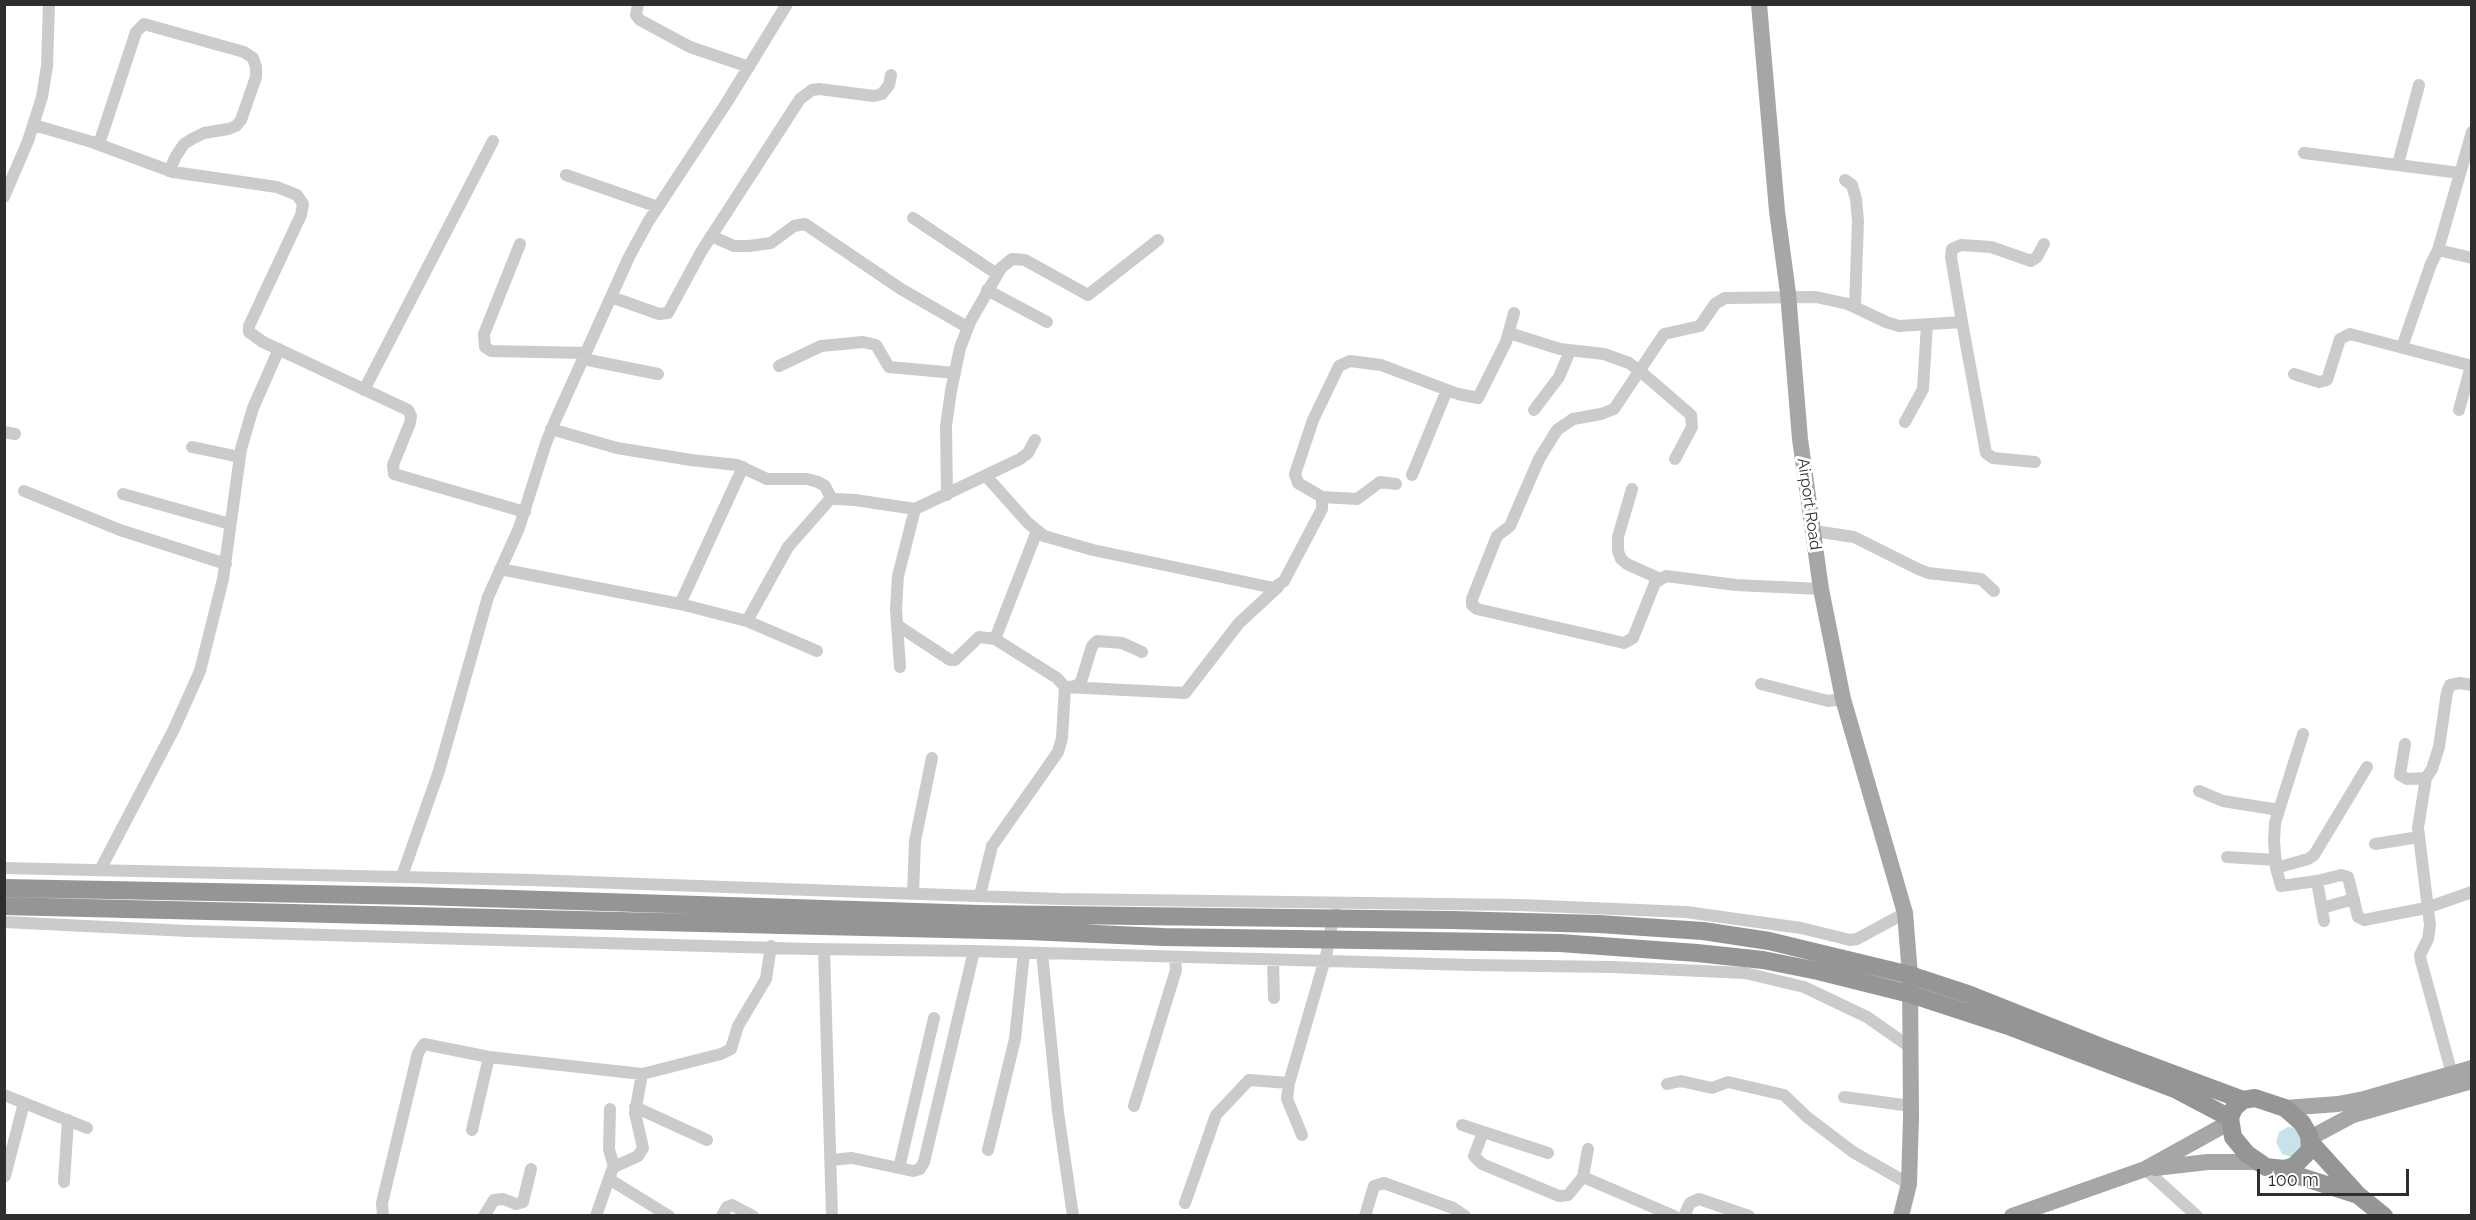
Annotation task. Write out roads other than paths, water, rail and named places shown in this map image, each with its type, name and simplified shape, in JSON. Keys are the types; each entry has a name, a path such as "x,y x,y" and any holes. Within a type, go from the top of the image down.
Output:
{"highway":[{"path":"4,888 430,897 1004,914 1337,910 1703,932 1769,941 1910,975 1968,994 2243,1100 2263,1099 2285,1108 2302,1123 2311,1140 2358,1196 2384,1215"},
{"path":"4,906 1163,937 1560,944 1698,953 1774,962 1863,981 1910,994 2011,1027 2175,1089 2230,1120"},
{"path":"2243,1100 2234,1108 2230,1120 2233,1137 2256,1162 2358,1196"},
{"path":"2276,1168 2295,1166 2310,1150 2311,1140"}],"main road":[{"name":"Airport Road","path":"1759,4 1777,210 1789,298 1800,439 1821,589 1843,699 1905,913 1910,975 1911,1106 1909,1184 1901,1215"},
{"path":"2285,1108 2338,1104 2472,1068"},
{"path":"2311,1140 2345,1118 2472,1081"},
{"path":"2012,1215 2145,1169 2230,1120"},
{"path":"2145,1169 2208,1162 2256,1162"}],"street":[{"path":"4,197 34,125 42,98 47,66 49,4"},
{"path":"638,4 636,15 640,20 690,47 749,67"},
{"path":"402,876 439,771 488,597 525,512 551,429 638,239 787,4"},
{"path":"99,144 136,32 144,24 244,52 253,58 256,77 241,120 236,126 204,133 184,144 170,171"},
{"path":"611,297 659,314 668,313 691,268 711,236 806,93 819,89 874,96 882,94 889,85 891,75"},
{"path":"2398,164 2419,85"},
{"path":"34,125 99,144 170,171 288,189 297,195 303,204 301,215 249,326 249,332 254,337 404,407 411,416 393,465 394,474 525,512"},
{"path":"2402,347 2438,250 2472,132"},
{"path":"364,390 493,141"},
{"path":"2304,153 2460,173"},
{"path":"566,176 658,207"},
{"path":"1845,180 1852,185 1858,221 1855,307"},
{"path":"913,218 997,274"},
{"path":"711,236 734,246 749,246 771,243 794,226 805,224 901,289 968,327"},
{"path":"947,495 946,426 954,373 968,327 987,290 1007,261 1025,260 1088,294 1094,292 1158,240"},
{"path":"520,244 484,334 485,347 491,351 585,356 658,374"},
{"path":"2035,462 1993,458 1986,453 1957,323 1951,257 1952,249 1961,245 1991,247 2031,261 2037,257 2044,244"},
{"path":"2438,250 2472,258"},
{"path":"987,290 1047,322"},
{"path":"1821,589 1736,585 1666,576 1655,583 1633,638 1624,643 1476,609 1472,605 1474,593 1495,541 1499,533 1513,521 1539,459 1557,430 1573,419 1614,409 1664,334 1700,326 1718,301 1725,298 1823,298 1855,307 1899,326 1957,323"},
{"path":"1396,484 1380,482 1357,499 1322,497 1298,483 1296,467 1313,420 1342,364 1362,361 1381,365 1448,390 1478,398 1509,333 1515,313"},
{"path":"1905,422 1923,389 1927,324"},
{"path":"1509,333 1570,351 1604,354 1629,363 1640,371 1691,415 1692,428 1675,459"},
{"path":"2295,374 2319,382 2327,380 2340,339 2350,334 2471,366 2459,410"},
{"path":"779,366 821,346 842,342 863,342 876,345 889,367 954,373"},
{"path":"100,870 188,701 204,656 226,564 240,457 253,408 279,349"},
{"path":"1534,410 1559,377 1570,351"},
{"path":"1412,475 1448,390"},
{"path":"551,429 617,448 691,460 725,462 743,467 767,479 807,479 825,486 831,498"},
{"path":"831,498 915,509 1020,459 1028,453 1035,440"},
{"path":"192,447 240,457"},
{"path":"680,604 743,467"},
{"path":"986,476 1036,531 1059,541 1267,587 1278,587"},
{"path":"1632,489 1618,537 1618,551 1621,559 1627,564 1660,579"},
{"path":"24,491 120,530 226,564"},
{"path":"123,494 230,524"},
{"path":"1065,687 1185,693 1239,623 1284,581 1320,516 1322,497"},
{"path":"747,621 788,546 831,498"},
{"path":"900,667 897,625 898,576 915,509"},
{"path":"995,639 1036,531"},
{"path":"1814,531 1854,537 1928,573 1982,579 1994,591"},
{"path":"500,568 680,604 747,621 818,651"},
{"path":"897,625 950,660 956,660 979,637 995,639 1057,678 1065,687 1062,738 1058,752 992,846 980,895"},
{"path":"1065,687 1076,686 1081,682 1092,646 1096,641 1122,643 1142,652"},
{"path":"1761,684 1827,701 1843,699"},
{"path":"2452,1074 2420,955 2429,932 2419,837 2419,811 2426,778 2432,770 2439,747 2447,692 2450,685 2472,685"},
{"path":"2303,734 2274,832 2276,864 2281,886 2345,875 2350,881 2361,920 2426,908 2472,892"},
{"path":"2405,744 2400,775 2407,779 2426,778"},
{"path":"913,893 915,841 932,758"},
{"path":"2227,857 2276,864 2308,859 2314,855 2367,767"},
{"path":"2199,791 2213,799 2280,810"},
{"path":"2375,844 2419,837"},
{"path":"4,868 402,876 980,895 1337,910 1520,905 1686,912 1801,928 1850,940 1857,939 1905,913"},
{"path":"2317,881 2324,921"},
{"path":"2322,908 2354,899"},
{"path":"1302,1135 1287,1099 1289,1083 1337,910"},
{"path":"4,922 188,931 1175,958 1613,967 1745,973 1804,987 1867,1017 1910,1047"},
{"path":"383,1215 382,1203 420,1047 430,1044 489,1056 642,1074 722,1054 732,1049 738,1026 766,979 771,946"},
{"path":"824,949 832,1215"},
{"path":"831,1160 852,1158 913,1171 920,1168 924,1162 974,951"},
{"path":"988,1150 1015,1039 1024,953"},
{"path":"1042,953 1058,1112 1073,1215"},
{"path":"1134,1106 1176,970 1175,958"},
{"path":"1273,960 1274,998"},
{"path":"899,1168 934,1018"},
{"path":"472,1130 489,1056"},
{"path":"612,1173 638,1156 643,1148 635,1107 642,1074"},
{"path":"1185,1203 1216,1115 1249,1080 1289,1083"},
{"path":"1667,1084 1681,1081 1712,1088 1728,1082 1784,1095 1807,1117 1852,1152 1909,1184"},
{"path":"4,1095 87,1128"},
{"path":"1844,1097 1911,1106"},
{"path":"5,1176 24,1103"},
{"path":"635,1107 707,1140"},
{"path":"596,1215 612,1173 609,1149 610,1109"},
{"path":"64,1182 68,1120"},
{"path":"1462,1125 1548,1153"},
{"path":"1483,1132 1474,1156 1482,1164 1558,1196 1568,1196 1583,1177 1588,1149"},
{"path":"484,1215 494,1200 503,1199 520,1204 523,1202 531,1169"},
{"path":"2145,1169 2197,1215"},
{"path":"612,1173 669,1215"},
{"path":"1583,1177 1647,1210 1674,1215"},
{"path":"1365,1215 1374,1186 1384,1183 1465,1215"},
{"path":"1684,1215 1690,1203 1699,1199 1749,1215"},
{"path":"722,1215 727,1207 732,1205 753,1215"}],"water":[{"path":"2288,1127 2298,1128 2307,1140 2292,1157 2282,1154 2276,1142 2279,1132"}]}
